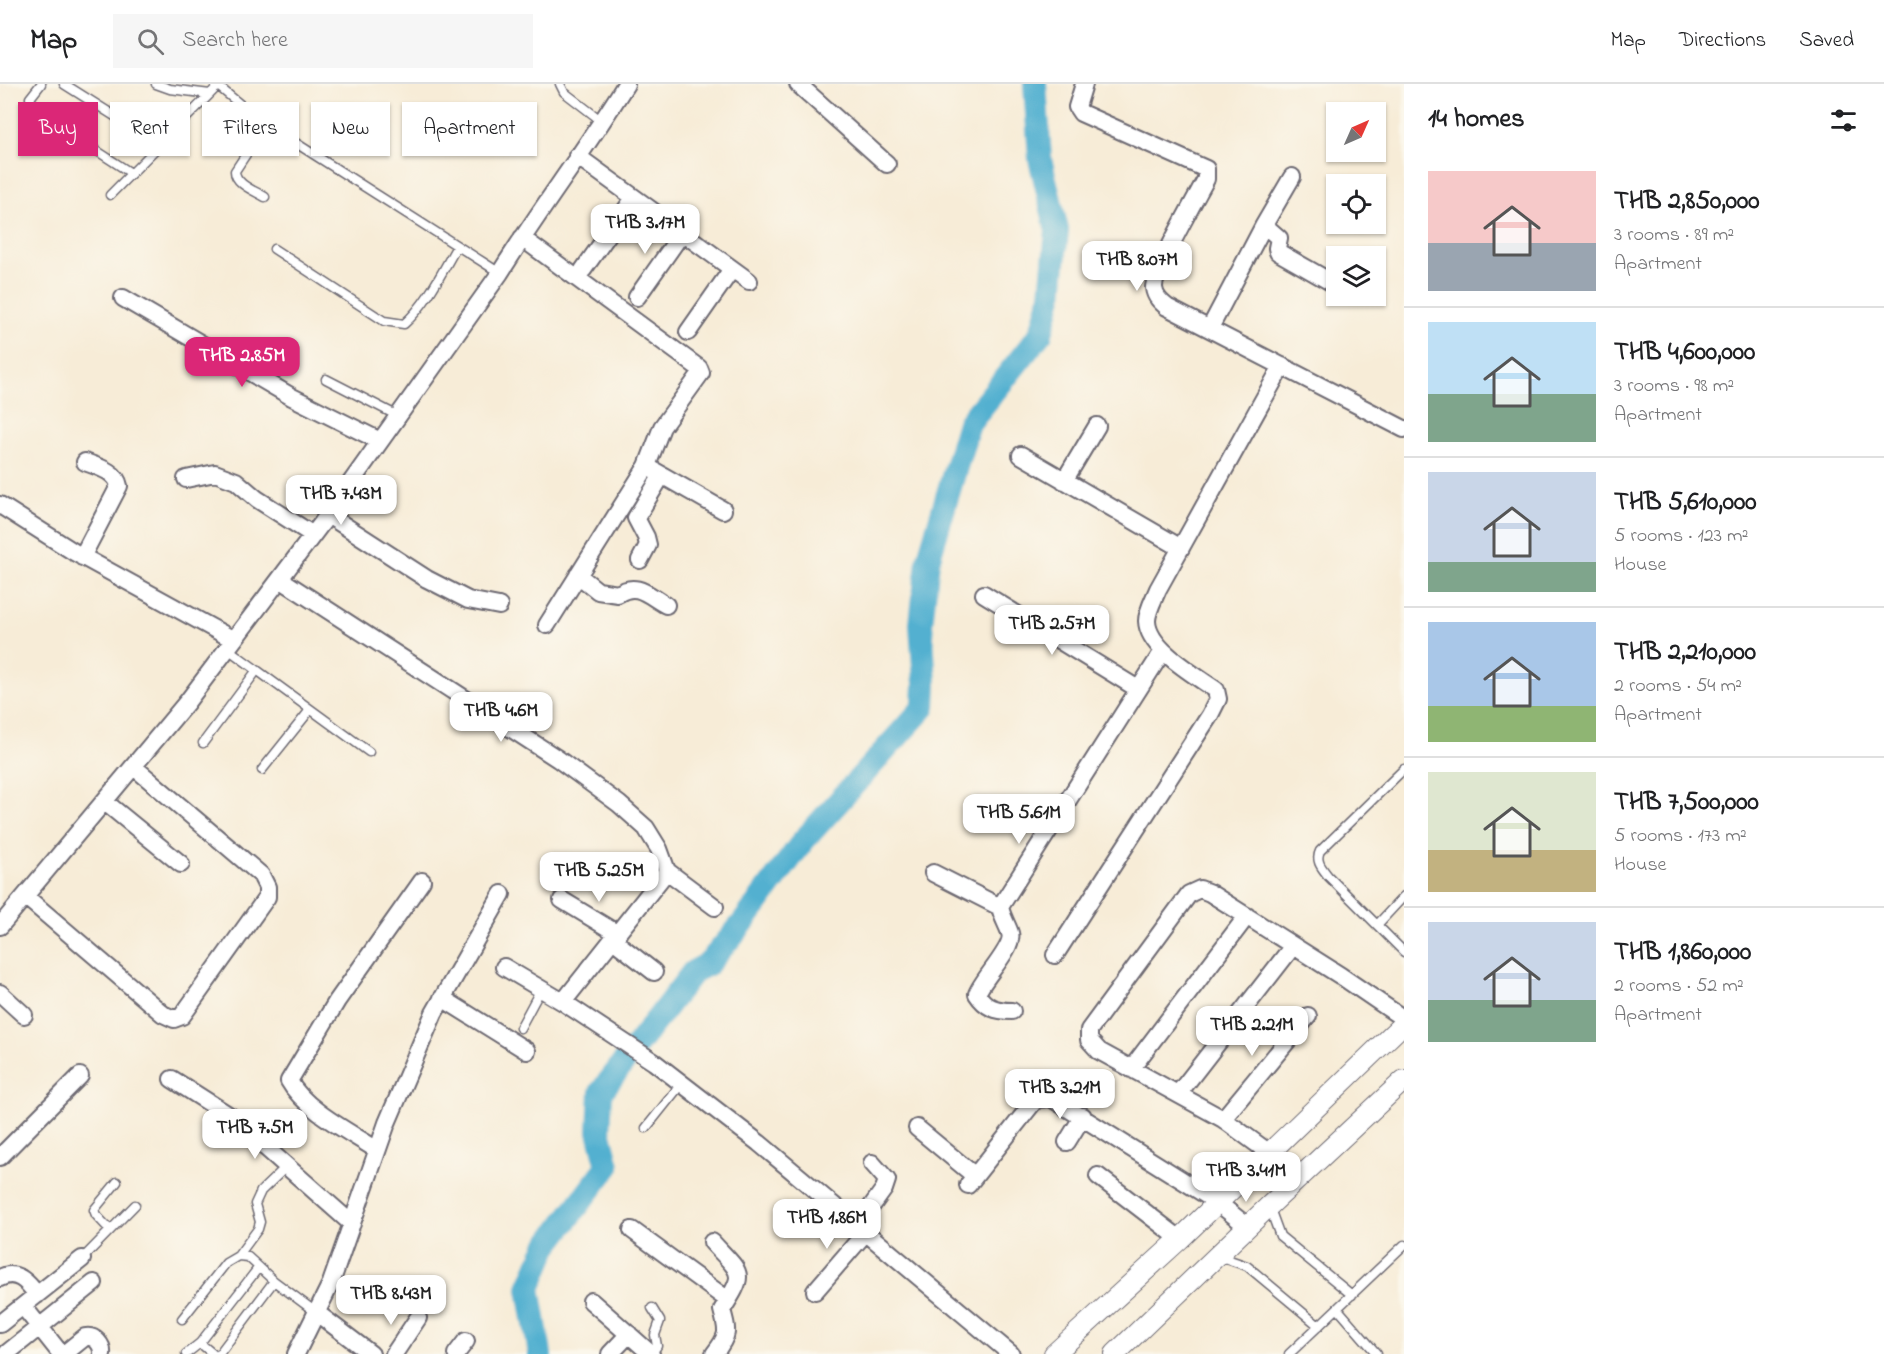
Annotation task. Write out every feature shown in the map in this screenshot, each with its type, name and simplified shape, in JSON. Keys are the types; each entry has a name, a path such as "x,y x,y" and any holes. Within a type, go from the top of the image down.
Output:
{"street":[{"path":"0,926 188,702 328,515 500,273 603,122 626,84"},
{"path":"798,84 887,164"},
{"path":"1084,84 1077,107 1081,113 1206,169 1206,179 1159,270 1154,287 1158,299 1167,307 1404,429"},
{"path":"578,156 749,281"},
{"path":"1210,328 1292,177"},
{"path":"583,270 634,198"},
{"path":"1264,225 1279,238 1278,252 1326,279"},
{"path":"637,297 682,233"},
{"path":"522,238 701,371 701,376 662,427 647,466 547,625"},
{"path":"688,332 732,269"},
{"path":"123,298 292,397 380,441"},
{"path":"1055,954 1210,715 1218,699 1216,690 1162,651 1150,633 1147,620 1158,590 1282,366"},
{"path":"1065,481 1097,426"},
{"path":"1021,455 1181,548"},
{"path":"82,557 119,486 117,479 108,472 85,462"},
{"path":"647,466 723,510"},
{"path":"186,479 215,473 236,481 257,499 313,535"},
{"path":"640,560 648,545 636,518 662,475"},
{"path":"0,505 82,557 231,644"},
{"path":"328,515 427,579 468,600 499,606"},
{"path":"578,575 598,591 618,594 627,588 636,589 644,591 666,605"},
{"path":"280,579 558,759 619,804 646,828 659,849 667,871 715,907"},
{"path":"984,594 1138,689"},
{"path":"1012,1011 990,1008 977,994 980,985 1010,943 1011,934 1000,907 1162,651"},
{"path":"26,897 163,1014 174,1019 182,1016 267,897 267,887 261,875 134,767"},
{"path":"105,802 181,864"},
{"path":"563,1002 667,871"},
{"path":"933,873 1000,907"},
{"path":"377,1150 309,1105 289,1081 337,1001 422,881"},
{"path":"1054,1354 1180,1239 1404,1021 1247,916 1204,890 1195,890 1189,894 1089,1030 1089,1040 1099,1051 1223,1119 1268,1152"},
{"path":"296,1354 331,1282 377,1150 425,1035 442,999 502,894"},
{"path":"562,900 615,937 654,972"},
{"path":"1131,1069 1247,916"},
{"path":"1178,1094 1293,946"},
{"path":"504,967 617,1036 682,1083 759,1143 1011,1354"},
{"path":"0,993 24,1015"},
{"path":"442,999 527,1051"},
{"path":"1223,1119 1308,1016"},
{"path":"0,1157 80,1076"},
{"path":"172,1079 230,1116 352,1224"},
{"path":"1115,1354 1404,1080"},
{"path":"917,1128 971,1180 1036,1099 1051,1098 1217,1202 1248,1227"},
{"path":"1067,1142 1083,1116"},
{"path":"815,1291 862,1229 884,1189 887,1180 872,1163"},
{"path":"1098,1176 1180,1239"},
{"path":"632,1230 728,1300"},
{"path":"712,1242 734,1266 739,1276 738,1284 722,1310 728,1331 714,1354"},
{"path":"0,1324 82,1258"},
{"path":"0,1278 15,1275 28,1282 37,1295"},
{"path":"7,1353 94,1283"},
{"path":"591,1301 651,1354"},
{"path":"23,1306 63,1354 89,1336 101,1346 102,1354"},
{"path":"317,1313 371,1354"},
{"path":"394,1354 418,1318"},
{"path":"610,1354 629,1334"}],"lane":[{"path":"40,84 30,98 37,112 131,173"},
{"path":"64,84 110,113"},
{"path":"156,84 170,89 210,93"},
{"path":"560,84 564,92 603,122"},
{"path":"190,113 219,85 238,102"},
{"path":"299,145 500,273"},
{"path":"110,195 147,156"},
{"path":"245,156 235,171 235,177 265,197"},
{"path":"274,249 384,321 404,324 411,318 433,286 457,246"},
{"path":"326,379 398,416"},
{"path":"231,644 257,670 369,753"},
{"path":"203,743 257,670"},
{"path":"262,770 310,710"},
{"path":"1404,769 1318,855 1319,863 1328,876 1404,952"},
{"path":"1377,925 1404,896"},
{"path":"520,1028 541,989"},
{"path":"646,1128 682,1083"},
{"path":"182,1319 226,1263 238,1256 258,1229 260,1222 255,1204 261,1191 287,1166"},
{"path":"110,1230 94,1210 117,1182"},
{"path":"82,1258 135,1205"},
{"path":"1269,1206 1280,1236 1352,1295"},
{"path":"1289,1354 1404,1245"},
{"path":"238,1256 248,1257 274,1281 317,1313"},
{"path":"1218,1256 1246,1266 1319,1326"},
{"path":"186,1354 200,1343 259,1267"},
{"path":"219,1354 274,1281"},
{"path":"651,1308 660,1321 656,1335 657,1346 651,1354"},
{"path":"1338,1309 1377,1354"},
{"path":"200,1343 213,1354"}],"waterway":[{"path":"540,1354 529,1288 547,1246 608,1166 599,1131 601,1092 693,972 708,964 742,924 803,841 924,707 925,683 921,624 928,561 969,423 1041,333 1051,296 1057,230 1040,159 1035,84"}]}
